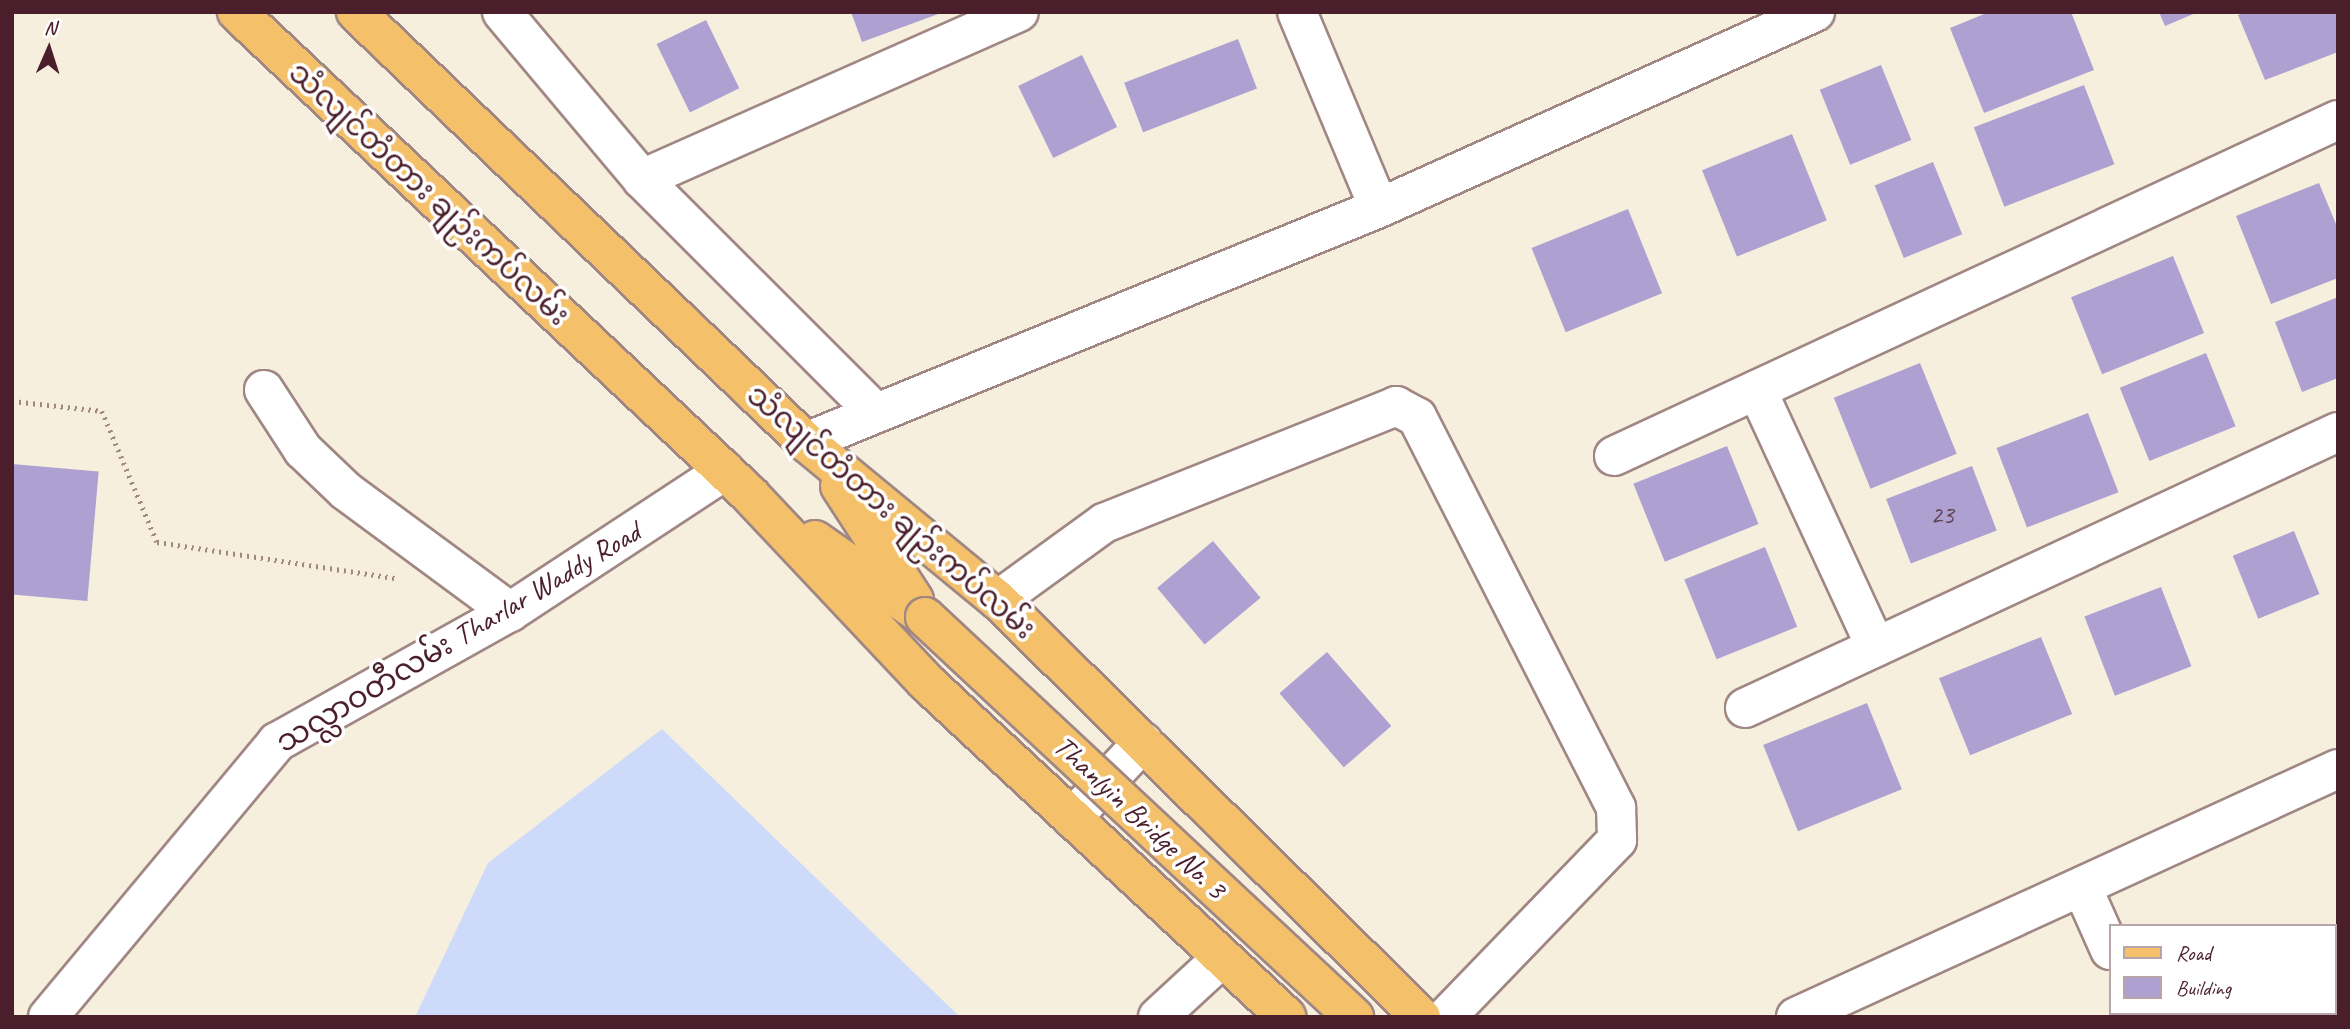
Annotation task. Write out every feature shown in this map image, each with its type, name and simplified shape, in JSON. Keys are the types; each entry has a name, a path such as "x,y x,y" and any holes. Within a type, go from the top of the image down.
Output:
{"main road":[{"name":"သံလျင်တံတား ချဉ်းကပ်လမ်း","path":"237,12 737,483 926,682 1286,1017"},
{"name":"သံလျင်တံတား ချဉ်းကပ်လမ်း","path":"361,14 813,449 998,600 1421,1017"},
{"path":"813,449 925,617"},
{"path":"737,483 925,617"},
{"name":"Thanlyin Bridge No. 3","path":"925,617 1354,1017"}],"street":[{"path":"502,12 642,179 875,412"},
{"path":"642,179 1019,12"},
{"path":"1297,12 1379,208"},
{"path":"813,449 875,412 1379,208 1815,12"},
{"path":"1614,456 2338,120"},
{"path":"264,390 303,450 346,491 510,612"},
{"path":"1757,390 1876,647"},
{"path":"998,600 1104,523 1396,407 1417,417 1616,808 1616,840 1446,1017"},
{"path":"1745,708 2338,432"},
{"name":"သလ္လာဝတီလမ်း Tharlar Waddy Road","path":"48,1017 277,742 737,483"},
{"path":"1072,818 1143,743"},
{"path":"1796,1017 2338,769"},
{"path":"2082,887 2108,946"},
{"path":"1158,1017 1222,958"}],"path":[{"path":"12,401 102,411 157,542 409,580"}],"shaded area":[{"path":"662,729 960,1017 415,1017 488,863"}],"building":[{"path":"851,12 941,12 941,13 862,42"},
{"path":"1989,12 2071,12 2094,70 1984,113 1950,28"},
{"path":"2159,12 2198,12 2165,26"},
{"path":"2245,12 2338,12 2338,52 2265,80 2238,15"},
{"path":"706,20 739,88 690,112 657,44"},
{"path":"1238,39 1257,88 1143,132 1124,83"},
{"path":"1082,55 1117,127 1053,158 1018,86"},
{"path":"1881,65 1911,140 1850,165 1820,90"},
{"path":"2084,85 2114,164 2004,207 1974,127"},
{"path":"1792,134 1827,220 1737,257 1702,170"},
{"path":"1933,162 1962,234 1904,258 1875,186"},
{"path":"2319,183 2338,229 2338,278 2271,304 2236,216"},
{"path":"1628,209 1662,293 1566,332 1532,248"},
{"path":"2173,256 2204,333 2102,374 2071,297"},
{"path":"2338,297 2338,378 2302,392 2275,322"},
{"path":"2206,353 2236,426 2149,461 2120,388"},
{"path":"1920,363 1957,454 1870,489 1834,398"},
{"path":"2088,413 2118,492 2027,527 1997,448"},
{"path":"1727,446 1758,524 1665,562 1633,484"},
{"path":"12,464 99,472 87,601 12,594"},
{"path":"1972,466 1997,530 1911,563 1886,499"},
{"path":"2294,531 2319,594 2258,619 2233,556"},
{"path":"1213,541 1261,598 1205,645 1157,588"},
{"path":"1765,547 1797,627 1717,659 1684,580"},
{"path":"2161,587 2191,666 2115,696 2084,616"},
{"path":"2041,637 2072,714 1970,755 1939,678"},
{"path":"1327,652 1391,726 1344,767 1279,693"},
{"path":"1867,703 1902,789 1798,831 1763,745"}]}
